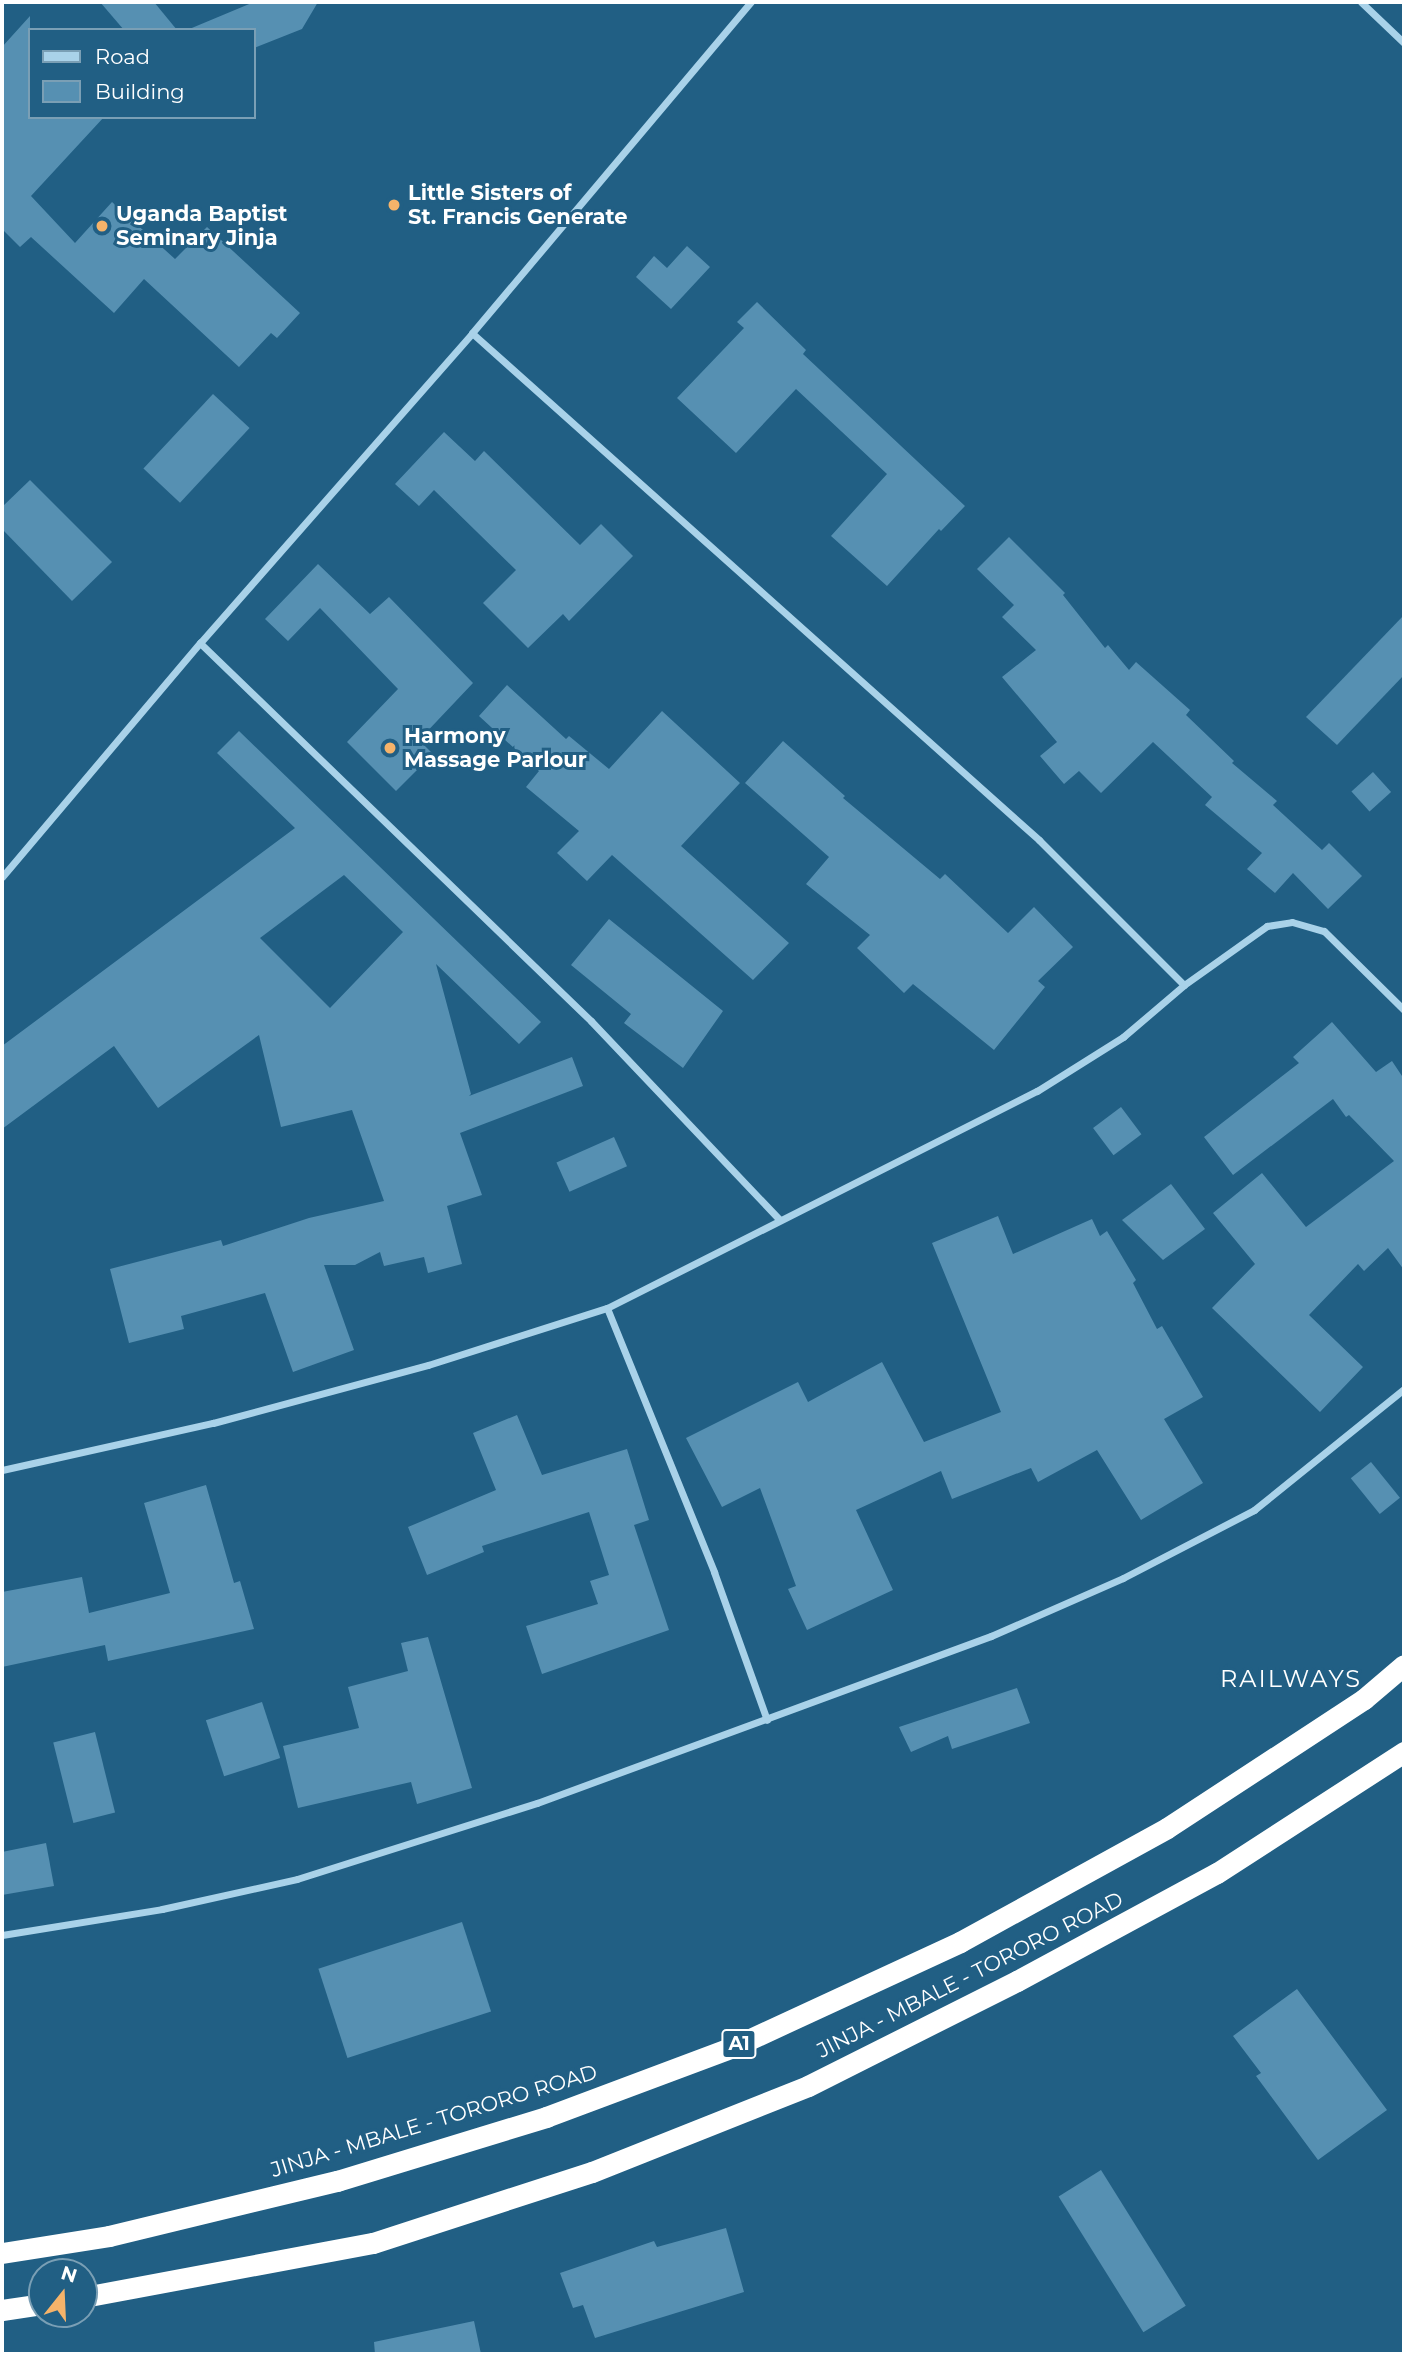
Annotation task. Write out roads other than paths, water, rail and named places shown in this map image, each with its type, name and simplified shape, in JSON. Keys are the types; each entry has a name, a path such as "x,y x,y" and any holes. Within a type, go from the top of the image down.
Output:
{"highway":[{"name":"JINJA - MBALE - TORORO ROAD","path":"2,2253 110,2236 337,2181 546,2117 733,2047 960,1942 1167,1828 1364,1699 1404,1665"},
{"name":"JINJA - MBALE - TORORO ROAD","path":"98,2294 373,2242 592,2172 808,2086 1017,1981 1217,1873 1404,1752"},
{"path":"2,2310 28,2306"}],"street":[{"path":"2,877 200,643 472,333 751,2"},
{"path":"1361,2 1404,43"},
{"path":"472,333 1039,840 1184,985"},
{"path":"200,643 591,1021 779,1219"},
{"path":"2,1470 239,1416 428,1365 607,1308 1037,1091 1123,1037 1184,985 1267,926 1292,922 1324,931 1404,1010"},
{"path":"607,1308 714,1572 767,1720"},
{"path":"2,1935 162,1909 297,1879 537,1803 991,1636 1203,1539 1254,1510 1404,1389"}],"place":[{"name":"Little Sisters of St. Francis Generate","path":"394,205"},
{"name":"Uganda Baptist Seminary Jinja","path":"102,226"},
{"name":"Harmony Massage Parlour","path":"390,748"}],"district":[{"name":"RAILWAYS","path":"1291,1679"}]}
